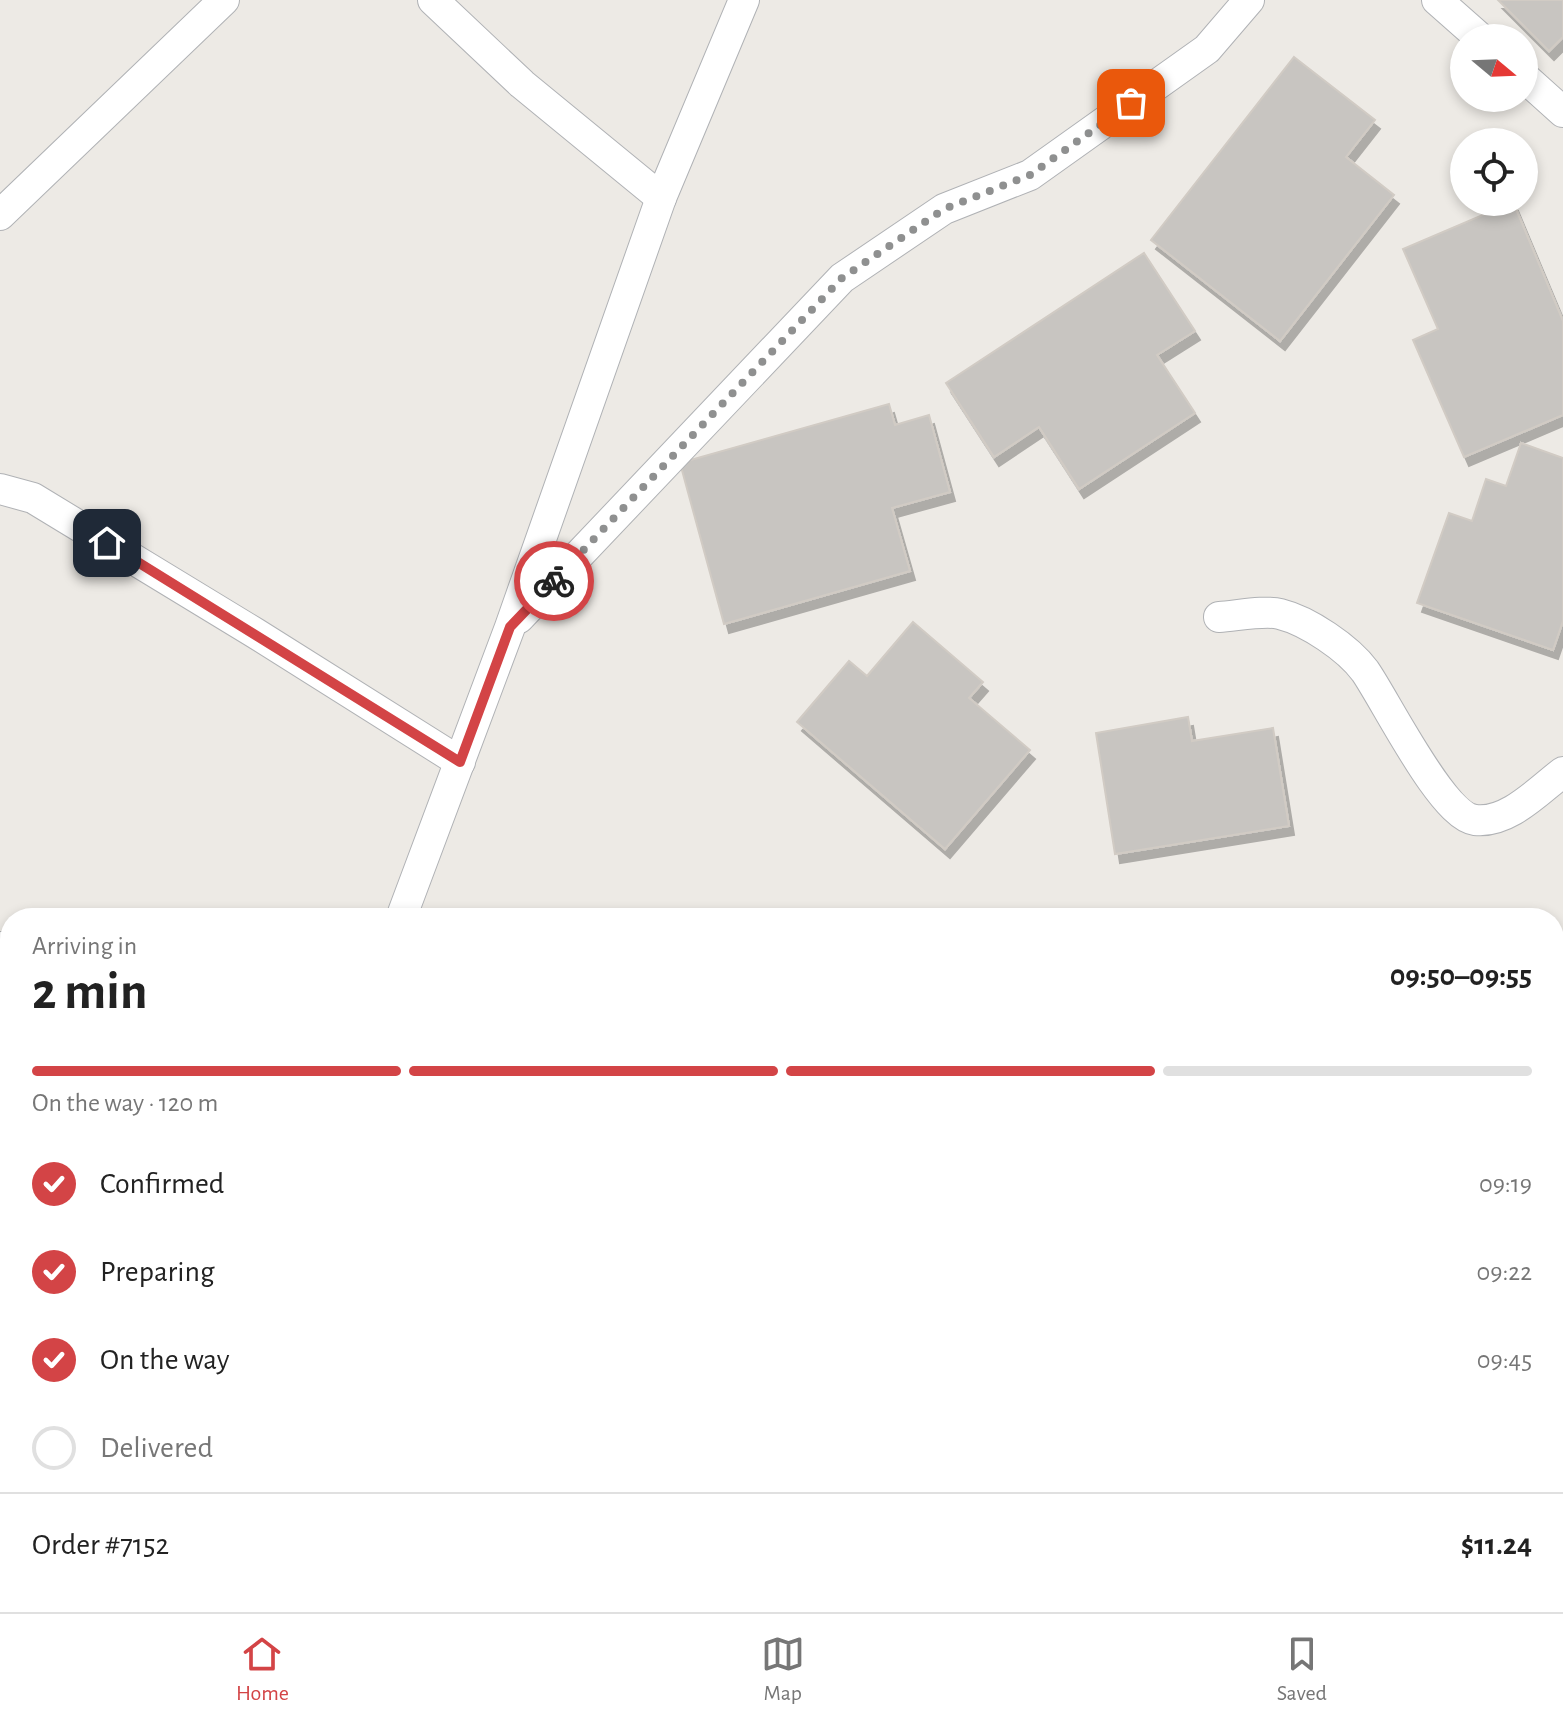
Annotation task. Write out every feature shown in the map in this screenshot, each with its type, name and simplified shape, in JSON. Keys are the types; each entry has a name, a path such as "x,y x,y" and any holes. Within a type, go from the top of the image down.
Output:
{"street":[{"path":"0,215 224,0"},
{"path":"433,0 522,84 661,198"},
{"path":"405,908 510,627 661,198 744,0"},
{"path":"510,627 842,278 944,209 1030,175 1207,49 1249,0"},
{"path":"1437,0 1464,24"},
{"path":"1538,90 1563,112"},
{"path":"0,489 33,498 460,762"},
{"path":"1219,617 1278,613 1321,632 1340,647 1363,669 1455,812 1473,821 1510,812 1563,772"}],"building":[{"path":"1498,0 1563,0 1563,37 1549,51 1538,40 1538,24 1522,24"},
{"path":"1294,57 1375,120 1346,157 1394,195 1280,341 1151,240"},
{"path":"1480,216 1519,216 1563,321 1563,415 1464,457 1413,340 1438,329 1403,249"},
{"path":"1144,253 1195,331 1157,355 1195,413 1079,489 1039,427 994,457 946,383"},
{"path":"889,404 895,425 929,415 950,492 892,508 910,571 724,624 680,463"},
{"path":"1521,443 1563,458 1563,621 1553,650 1417,603 1449,513 1472,521 1486,479 1506,486"},
{"path":"913,622 983,682 969,698 1030,750 945,849 797,722 849,661 867,676"},
{"path":"1188,717 1192,741 1273,728 1289,826 1115,854 1096,733"}],"way so far":[{"path":"554,581 842,278 944,209 1030,175 1131,103"}],"route":[{"path":"107,543 460,762 510,627 554,581"}]}
